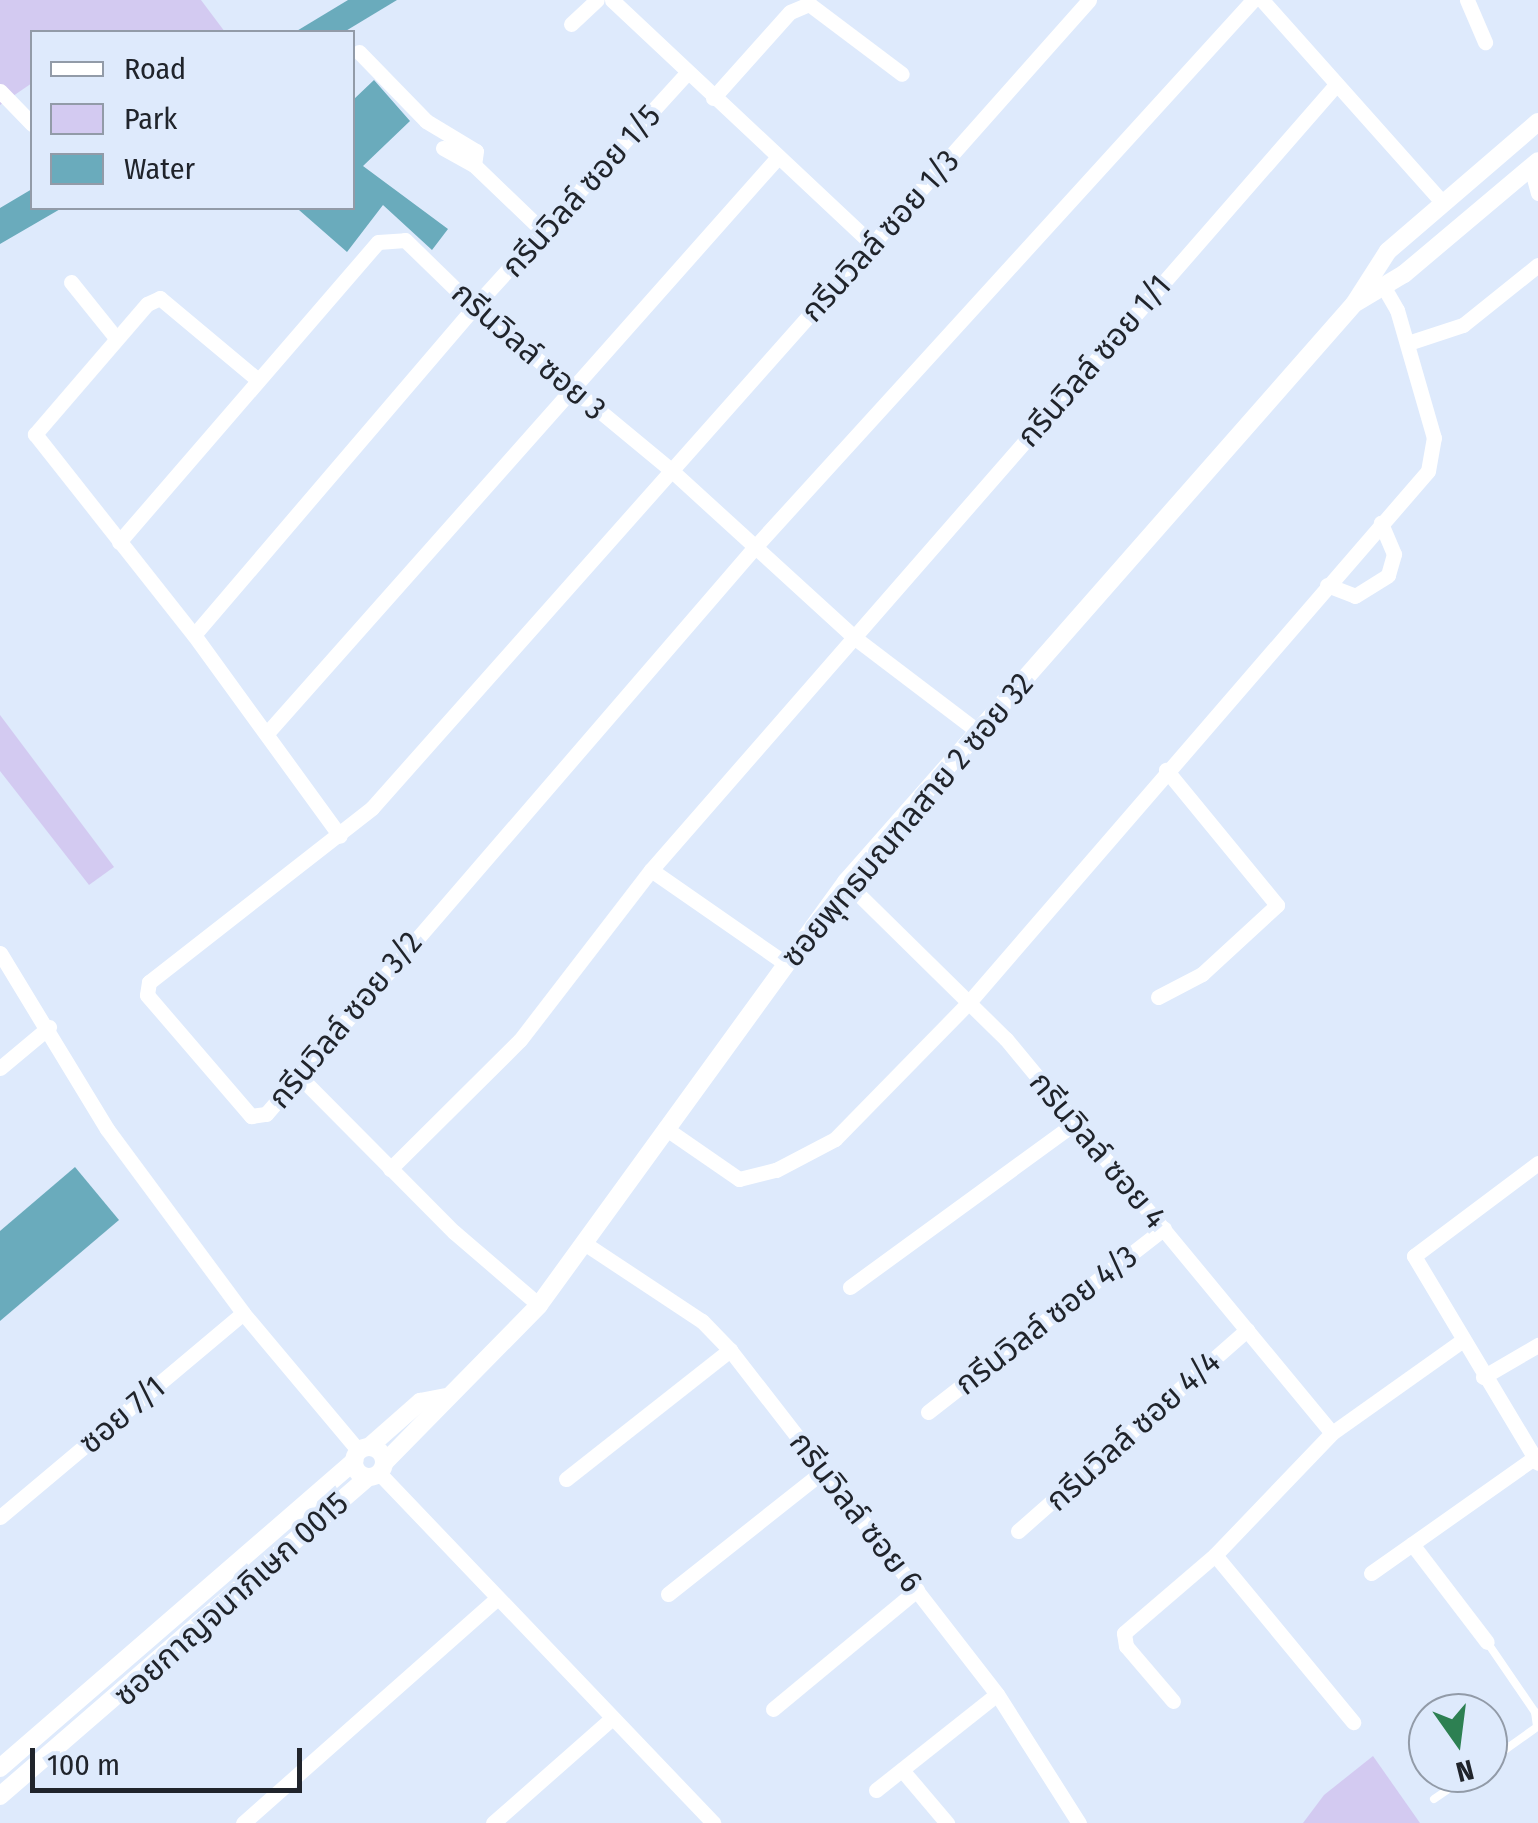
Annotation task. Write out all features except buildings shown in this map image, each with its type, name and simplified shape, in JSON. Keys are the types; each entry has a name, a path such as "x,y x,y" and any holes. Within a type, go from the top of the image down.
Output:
{"street":[{"path":"571,24 598,0"},
{"path":"612,0 712,98 873,244"},
{"name":"กรีนวิลล์ ซอย 1/3","path":"670,470 1089,0"},
{"name":"กรีนวิลล์ ซอย 3/2","path":"670,470 340,836 146,986 251,1116 266,1114 296,1073 754,548 1253,0"},
{"path":"1262,0 1462,226"},
{"path":"1467,0 1485,42"},
{"path":"712,98 790,12 810,4 902,74"},
{"path":"359,52 426,121 476,151 474,165"},
{"name":"กรีนวิลล์ ซอย 1/5","path":"194,635 474,308 687,73"},
{"name":"กรีนวิลล์ ซอย 1/1","path":"390,1169 520,1040 651,870 1335,86"},
{"path":"0,92 30,122"},
{"name":"ซอยพุทธมณฑลสาย 2 ซอย 32","path":"377,1471 434,1418 444,1397 539,1305 587,1246 664,1128 846,882 1354,304 1388,251 1441,200 1538,122"},
{"path":"443,148 474,165 545,233"},
{"path":"268,732 778,156"},
{"path":"1534,164 1538,193"},
{"name":"ซอยพุทธมณฑลสาย 2 ซอย 32","path":"1354,304 1462,226 1534,164"},
{"name":"กรีนวิลล์ ซอย 3","path":"119,542 378,242 389,238 405,240 474,308 670,470 855,638 980,733"},
{"path":"1408,343 1463,325 1538,265"},
{"path":"70,282 116,338"},
{"path":"664,1128 740,1179 776,1170 835,1139 970,1002 1380,523 1434,458 1408,343 1383,286"},
{"path":"258,380 165,298 147,304 35,434 268,732 340,836"},
{"path":"1327,585 1355,596 1388,575 1394,554 1380,523"},
{"path":"1158,998 1202,974 1276,905 1166,770"},
{"path":"651,870 785,963"},
{"name":"กรีนวิลล์ ซอย 4","path":"846,882 970,1002 1164,1228 1332,1433"},
{"path":"0,953 50,1027 107,1129 243,1313 377,1471 610,1720 714,1823"},
{"path":"0,1068 50,1027"},
{"path":"296,1073 390,1169 539,1305"},
{"path":"850,1287 1075,1123"},
{"path":"1371,1574 1536,1460 1460,1342 1414,1256 1538,1163"},
{"name":"กรีนวิลล์ ซอย 4/3","path":"928,1412 1164,1228"},
{"name":"กรีนวิลล์ ซอย 6","path":"587,1246 702,1321 730,1350 996,1694 1079,1823"},
{"name":"ซอย 7/1","path":"0,1517 243,1313"},
{"name":"กรีนวิลล์ ซอย 4/4","path":"1018,1530 1247,1330"},
{"path":"1173,1701 1126,1646 1124,1633 1215,1555 1332,1433 1460,1342"},
{"path":"1483,1377 1538,1344"},
{"path":"566,1479 730,1350"},
{"name":"ซอยพุทธมณฑลสาย 2 ซอย 32","path":"361,1452 420,1402 444,1397"},
{"path":"361,1452 377,1471"},
{"name":"ซอยกาญจนาภิเษก 0015","path":"0,1768 361,1452"},
{"name":"ซอยกาญจนาภิเษก 0015","path":"0,1796 377,1471"},
{"path":"668,1594 822,1472"},
{"path":"1412,1544 1487,1642"},
{"path":"1215,1555 1354,1722"},
{"path":"772,1709 917,1590"},
{"path":"243,1823 496,1599"},
{"path":"876,1790 996,1694"},
{"path":"493,1823 610,1720"},
{"path":"902,1770 947,1823"}],"lane":[{"path":"1487,1642 1535,1712 1537,1726 1508,1747"},
{"path":"1434,1799 1443,1793"}],"green space":[{"path":"0,0 201,0 224,30 30,30 30,84 0,105"},
{"path":"0,715 114,867 89,885 0,771"},
{"path":"1373,1756 1420,1823 1303,1823 1324,1795"}],"water":[{"path":"348,0 397,0 347,30 298,30"},
{"path":"374,80 410,121 363,166 448,229 432,250 383,205 347,252 299,210 355,210 355,98"},
{"path":"30,190 30,210 59,210 0,244 0,208"},
{"path":"75,1167 119,1220 0,1321 0,1231"}]}
